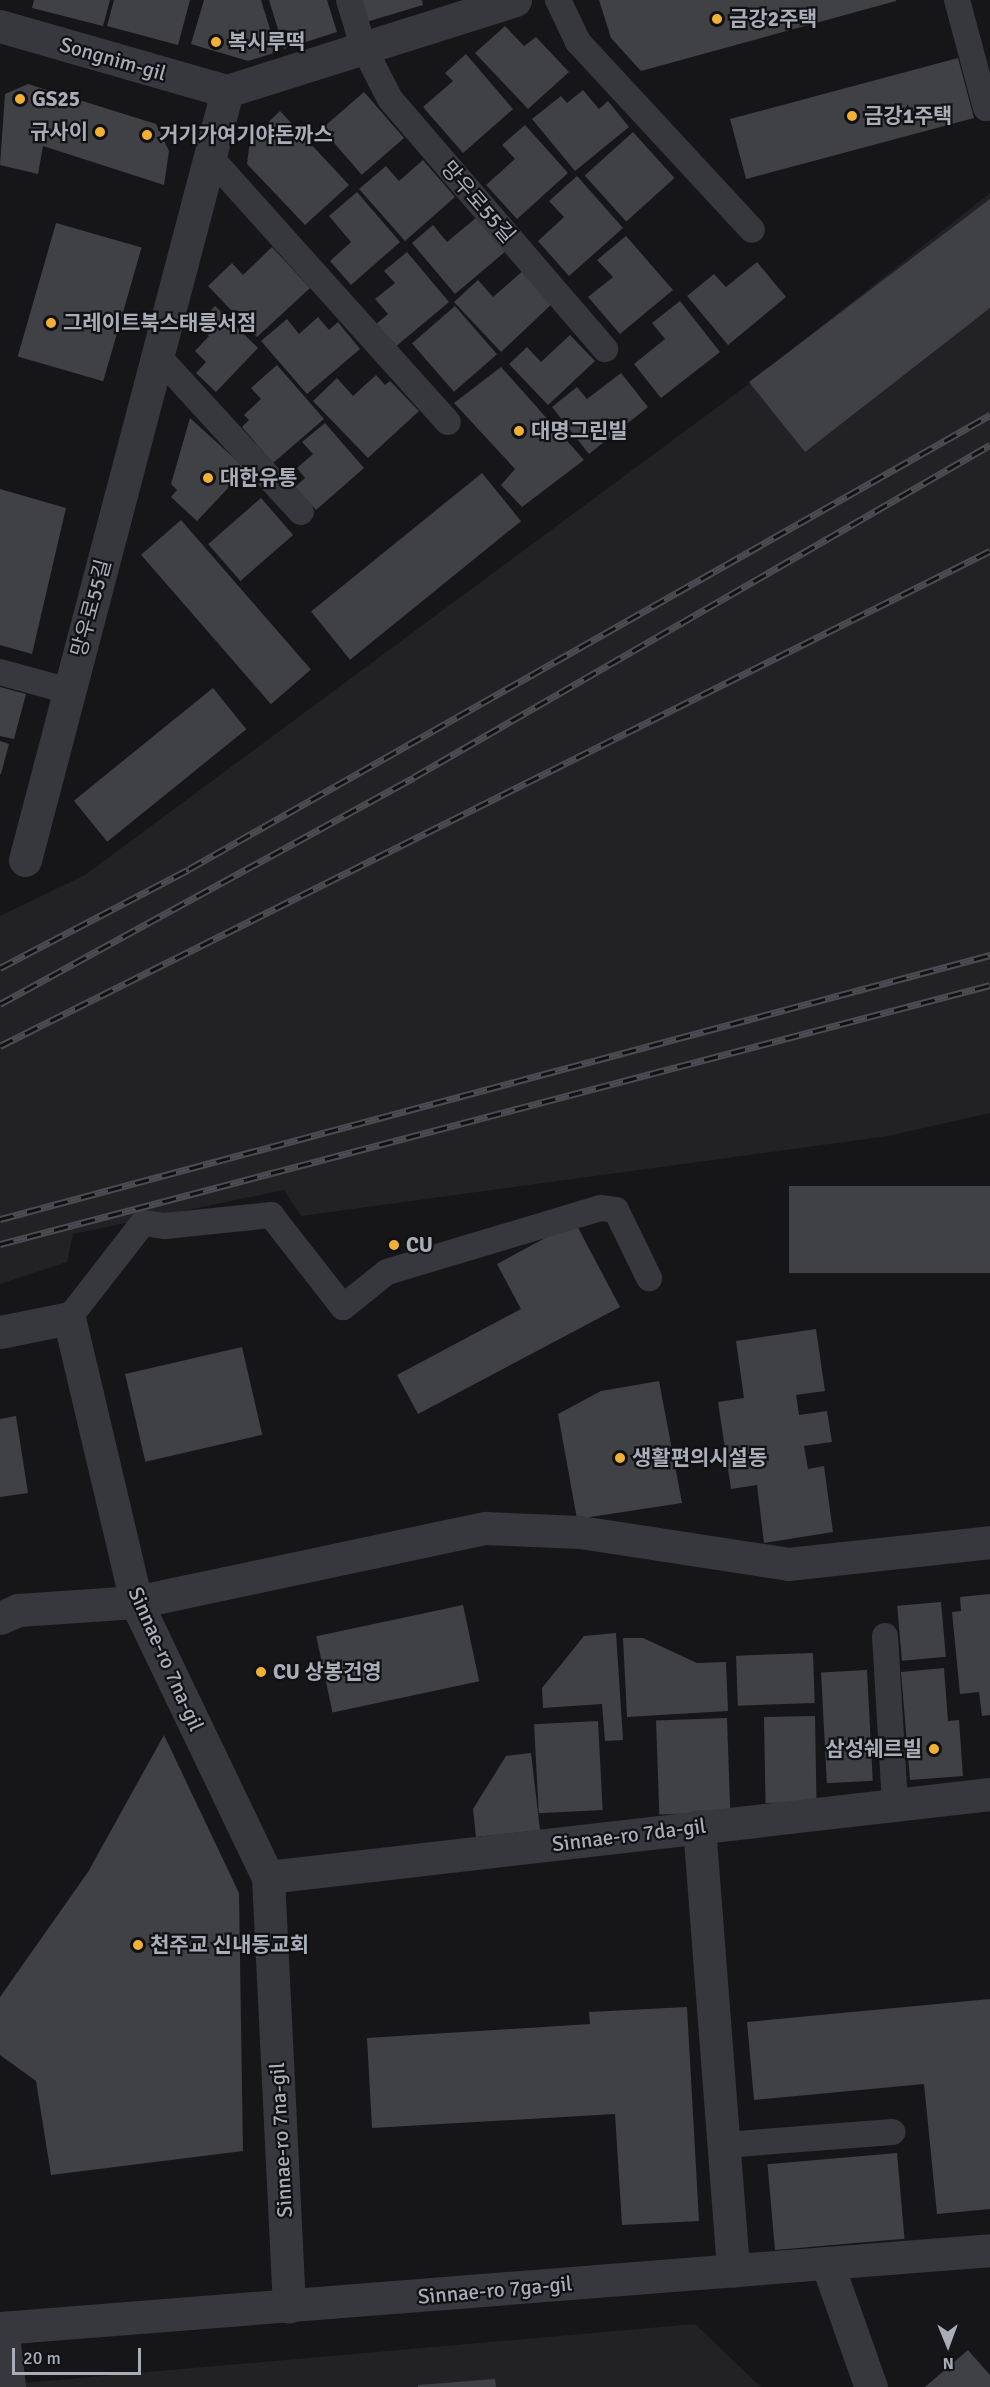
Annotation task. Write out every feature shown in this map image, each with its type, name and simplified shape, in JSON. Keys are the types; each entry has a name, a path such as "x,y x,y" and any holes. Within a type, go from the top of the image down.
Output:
{"street":[{"path":"227,91 512,0"},
{"name":"Songnim-gil","path":"0,26 227,91"},
{"name":"망우로55길","path":"25,860 227,91"},
{"path":"0,1332 69,1318"},
{"name":"Sinnae-ro 7na-gil","path":"69,1318 136,1602 268,1877 289,2307"},
{"path":"0,1618 18,1610 136,1602 485,1528 580,1532 788,1564 990,1542"},
{"name":"Sinnae-ro 7da-gil","path":"268,1877 990,1794"},
{"path":"699,1826 733,2271"},
{"name":"Sinnae-ro 7ga-gil","path":"3,2327 289,2307 990,2250"},
{"path":"827,2263 871,2387"}],"lane":[{"name":"망우로55길","path":"349,0 363,46 390,99 605,349"},
{"path":"558,0 578,42 752,230"},
{"path":"957,0 986,108"},
{"path":"210,157 448,422"},
{"path":"157,355 301,512"},
{"path":"0,672 69,691"},
{"path":"69,1318 143,1223 165,1226 272,1215 343,1307 387,1272 600,1208 616,1210 649,1278"},
{"path":"885,1636 895,1805"},
{"path":"724,2145 893,2132"},
{"path":"3,2327 13,2387"}],"shaded area":[{"path":"990,193 990,1113 888,1136 301,1216 284,1190 73,1234 67,1262 0,1284 0,916 85,875 746,386"},
{"path":"695,2324 761,2387 0,2387 0,2385"}],"building":[{"path":"34,0 110,0 103,26 32,8"},
{"path":"114,0 190,0 178,45 107,26"},
{"path":"204,0 261,0 277,52 248,61 191,44"},
{"path":"269,0 327,0 337,32 284,49"},
{"path":"357,0 422,0 423,5 363,23"},
{"name":"금강2주택","path":"599,0 896,1 641,71 611,38"},
{"path":"505,26 524,46 536,37 569,72 528,109 475,53"},
{"path":"466,54 513,109 463,153 423,107 453,81 445,73"},
{"name":"금강1주택","path":"958,58 974,118 746,179 730,119"},
{"path":"28,84 156,124 169,151 164,185 43,146 38,174 0,165 5,94"},
{"path":"583,90 599,109 608,101 629,127 575,171 532,119 561,96 567,103"},
{"path":"364,92 404,138 362,175 322,129"},
{"path":"280,111 349,185 305,225 247,164 250,140"},
{"path":"525,125 568,173 517,219 486,185 515,159 502,145"},
{"path":"633,132 674,178 626,222 585,175"},
{"path":"423,160 455,197 405,241 359,189 386,166 399,181"},
{"path":"577,176 623,228 569,276 538,241 564,217 549,201"},
{"path":"357,192 400,242 351,285 330,261 351,242 329,216"},
{"path":"990,199 990,308 805,452 749,382"},
{"path":"477,217 506,251 455,294 412,243 433,225 447,242"},
{"path":"56,223 142,248 103,381 18,357"},
{"path":"626,236 673,290 620,334 588,297 613,277 597,260"},
{"path":"272,247 310,288 257,337 208,286 232,263 243,275"},
{"path":"407,252 449,302 394,348 375,325 388,314 375,299 395,283 384,271"},
{"path":"757,262 786,297 728,345 687,296 714,274 726,287"},
{"path":"525,269 555,301 501,352 454,302 478,280 493,297"},
{"path":"680,301 720,352 661,398 634,364 665,339 652,323"},
{"path":"215,306 258,348 216,392 196,373 206,362 195,351 209,336 197,325"},
{"path":"455,306 497,354 454,392 412,343"},
{"path":"318,317 329,330 338,322 360,349 307,394 261,341 287,319 299,334"},
{"path":"570,335 595,361 548,405 509,364 527,347 541,362"},
{"path":"277,365 324,419 273,463 242,427 249,420 244,415 261,399 251,388"},
{"name":"대명그린빌","path":"501,367 584,460 522,507 501,485 515,469 454,403"},
{"path":"621,373 648,407 589,454 552,407 577,387 587,399"},
{"path":"376,375 385,385 390,381 419,411 368,458 313,401 337,378 353,396"},
{"path":"190,418 246,469 197,521 171,497 177,490 171,484"},
{"path":"325,423 364,468 316,510 295,487 305,478 297,468 313,454 302,442"},
{"path":"482,473 521,521 350,660 311,611"},
{"path":"0,489 66,508 32,654 0,645"},
{"path":"261,498 293,535 240,581 208,544"},
{"path":"181,520 311,669 271,704 141,555"},
{"path":"0,687 26,694 14,739 0,736"},
{"path":"213,688 246,729 107,842 74,801"},
{"path":"0,741 9,744 1,774 0,774"},
{"path":"789,1186 990,1186 990,1273 789,1273"},
{"path":"575,1222 620,1307 418,1414 397,1375 521,1309 497,1264"},
{"path":"816,1329 825,1391 796,1395 799,1415 827,1411 832,1442 804,1446 808,1469 824,1466 833,1532 764,1543 757,1485 731,1489 718,1402 744,1398 736,1341"},
{"path":"242,1347 262,1435 145,1462 125,1374"},
{"name":"생활편의시설동","path":"659,1381 682,1503 577,1519 558,1414 601,1391"},
{"path":"16,1416 28,1493 0,1497 0,1419"},
{"path":"990,1594 990,1715 982,1716 979,1692 960,1694 952,1612 961,1611 960,1597"},
{"path":"941,1602 946,1657 902,1661 897,1606"},
{"path":"463,1605 479,1681 332,1712 316,1636"},
{"path":"616,1633 623,1740 605,1741 602,1704 543,1708 542,1688 584,1636"},
{"path":"623,1638 643,1638 697,1663 726,1662 728,1711 627,1717"},
{"path":"813,1653 815,1703 738,1706 736,1656"},
{"name":"삼성쉐르빌","path":"944,1668 948,1721 959,1720 963,1776 910,1780 901,1672"},
{"path":"867,1670 873,1781 827,1783 821,1672"},
{"path":"815,1716 817,1802 766,1803 764,1717"},
{"path":"727,1718 730,1812 659,1814 656,1720"},
{"path":"598,1721 603,1810 539,1813 534,1724"},
{"name":"천주교 신내동교회","path":"164,1735 239,1893 243,2151 51,2175 36,2081 0,2055 0,1997 88,1872"},
{"path":"531,1753 540,1830 476,1837 473,1809 506,1756"},
{"path":"990,1999 990,2209 937,2214 924,2084 754,2100 747,2022"},
{"path":"687,2007 699,2221 622,2225 615,2114 372,2128 367,2038 590,2024 589,2012"},
{"path":"897,2153 904,2239 775,2250 767,2164"},
{"path":"968,2350 990,2375 990,2387 925,2387"},
{"path":"495,2379 496,2387 418,2387 418,2385"}],"railway":[{"path":"0,968 189,869 990,415"},
{"path":"0,1004 414,777 990,445"},
{"path":"0,1046 990,551"},
{"path":"0,1219 990,955"},
{"path":"0,1244 990,985"}],"place":[{"name":"금강2주택","path":"717,19"},
{"name":"복시루떡","path":"216,42"},
{"name":"GS25","path":"20,99"},
{"name":"금강1주택","path":"852,116"},
{"name":"규사이","path":"100,132"},
{"name":"거기가여기야돈까스","path":"147,135"},
{"name":"그레이트북스태릉서점","path":"51,323"},
{"name":"대명그린빌","path":"519,431"},
{"name":"대한유통","path":"208,478"},
{"name":"CU","path":"394,1245"},
{"name":"생활편의시설동","path":"620,1458"},
{"name":"CU 상봉건영","path":"261,1672"},
{"name":"삼성쉐르빌","path":"934,1749"},
{"name":"천주교 신내동교회","path":"138,1945"}]}
